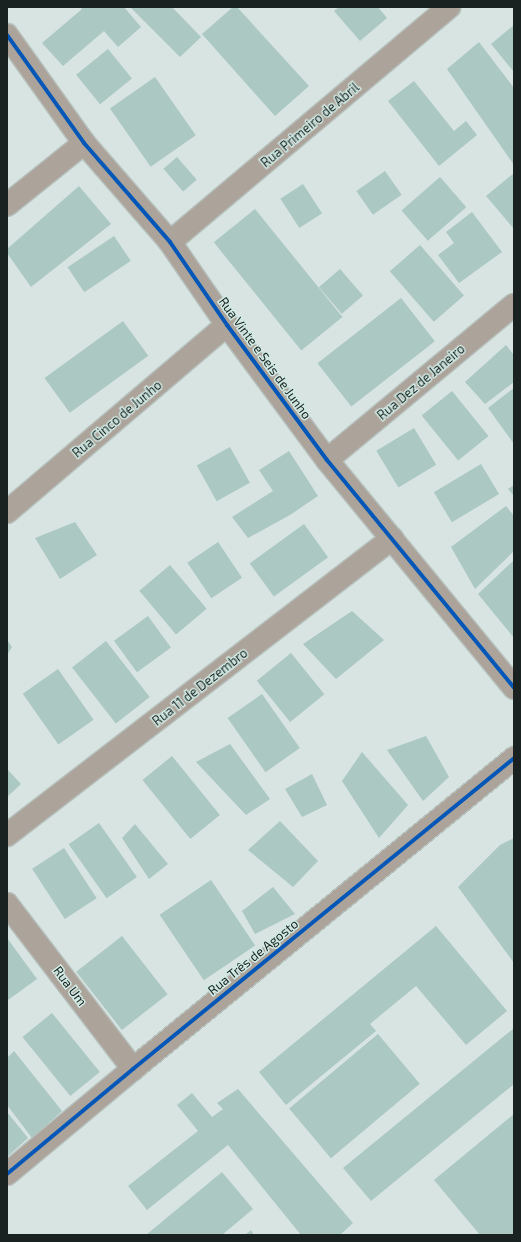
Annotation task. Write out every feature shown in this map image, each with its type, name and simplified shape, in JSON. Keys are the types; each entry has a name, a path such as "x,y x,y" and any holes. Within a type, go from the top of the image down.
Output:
{"street":[{"name":"Rua Primeiro de Abril","path":"170,242 449,7"},
{"name":"Rua Vinte e Seis de Junho","path":"7,35 84,143 170,242 227,325 328,460 392,539 511,678"},
{"path":"7,204 84,143"},
{"name":"Rua Dez de Janeiro","path":"328,460 514,305"},
{"name":"Rua Cinco de Junho","path":"7,512 227,325"},
{"name":"Rua 11 de Dezembro","path":"7,835 392,539"},
{"name":"Rua Três de Agosto","path":"7,1174 132,1069 514,758"},
{"name":"Rua Um","path":"7,904 132,1069"}],"building":[{"path":"80,7 124,7 141,27 118,47 104,31 63,66 42,43 82,9"},
{"path":"130,7 172,7 201,37 180,57"},
{"path":"233,7 237,7 309,86 275,116 202,34"},
{"path":"339,7 378,7 387,18 360,41 334,11"},
{"path":"514,25 514,72 491,44"},
{"path":"479,42 514,88 514,165 447,69"},
{"path":"108,49 132,79 100,104 76,75"},
{"path":"155,77 196,135 151,167 110,109"},
{"path":"414,81 454,131 466,121 477,135 439,166 388,101"},
{"path":"177,157 197,180 183,191 163,169"},
{"path":"385,171 402,195 373,215 356,191"},
{"path":"514,173 514,229 486,196"},
{"path":"440,177 466,207 428,241 402,210"},
{"path":"303,184 322,213 299,228 280,199"},
{"path":"79,186 111,224 31,287 7,253 7,249"},
{"path":"255,209 342,317 301,350 214,242"},
{"path":"472,212 502,252 459,283 438,255 454,243 446,232"},
{"path":"114,236 131,261 84,292 68,267"},
{"path":"420,245 464,296 434,322 390,271"},
{"path":"340,269 363,295 342,314 319,287"},
{"path":"401,298 435,341 351,407 317,363"},
{"path":"123,321 148,356 70,413 45,378"},
{"path":"506,345 514,355 514,382 485,404 465,382"},
{"path":"514,388 514,444 488,408"},
{"path":"452,391 489,436 458,461 422,416"},
{"path":"414,428 436,465 398,488 376,451"},
{"path":"230,447 250,483 217,501 197,465"},
{"path":"289,451 318,496 290,515 248,538 232,517 273,491 259,470"},
{"path":"481,464 499,494 452,522 434,492"},
{"path":"514,485 514,496 508,489"},
{"path":"506,506 514,516 514,551 475,589 451,547"},
{"path":"75,522 97,555 60,579 35,538"},
{"path":"304,524 328,557 274,597 250,563"},
{"path":"218,542 242,578 211,598 187,563"},
{"path":"514,560 514,638 478,594"},
{"path":"170,565 207,609 176,634 139,591"},
{"path":"352,611 384,640 336,679 303,644"},
{"path":"148,616 171,648 137,672 114,641"},
{"path":"7,640 12,647 7,655"},
{"path":"106,641 150,697 116,723 72,667"},
{"path":"291,653 324,694 290,722 257,681"},
{"path":"58,669 94,720 58,744 23,694"},
{"path":"262,694 300,748 265,772 228,718"},
{"path":"426,736 449,777 423,801 387,750"},
{"path":"230,744 270,799 246,815 196,762"},
{"path":"362,752 408,805 379,838 342,781"},
{"path":"172,756 220,815 190,839 142,780"},
{"path":"7,769 21,784 7,797"},
{"path":"312,774 327,805 302,817 285,789"},
{"path":"280,821 318,861 293,887 248,850"},
{"path":"99,823 137,877 107,898 69,844"},
{"path":"135,824 168,864 149,879 122,838"},
{"path":"514,838 514,963 458,887 500,845"},
{"path":"64,848 97,898 65,919 32,869"},
{"path":"211,880 255,945 204,980 160,915"},
{"path":"273,887 295,914 255,934 242,911"},
{"path":"436,926 507,1011 466,1045 416,986 370,1024 376,1031 286,1105 259,1072"},
{"path":"122,936 168,994 122,1030 76,972"},
{"path":"7,938 37,979 8,1000 7,999"},
{"path":"52,1013 100,1072 70,1096 22,1037"},
{"path":"514,1028 514,1084 371,1201 343,1168"},
{"path":"378,1034 420,1084 331,1158 289,1109"},
{"path":"14,1051 62,1111 32,1138 7,1105 7,1058"},
{"path":"238,1089 353,1223 340,1235 301,1235 228,1145 147,1210 128,1186 198,1131 177,1105 192,1093 212,1117 223,1109 217,1103"},
{"path":"7,1112 28,1138 7,1157"},
{"path":"514,1114 514,1235 480,1235 434,1180"},
{"path":"222,1172 253,1209 222,1235 146,1235"},
{"path":"251,1230 254,1235 245,1235"}],"cycle path":[{"path":"7,35 84,143 170,242 227,325 327,460 514,688"},
{"path":"7,1174 133,1069 514,758"}]}
